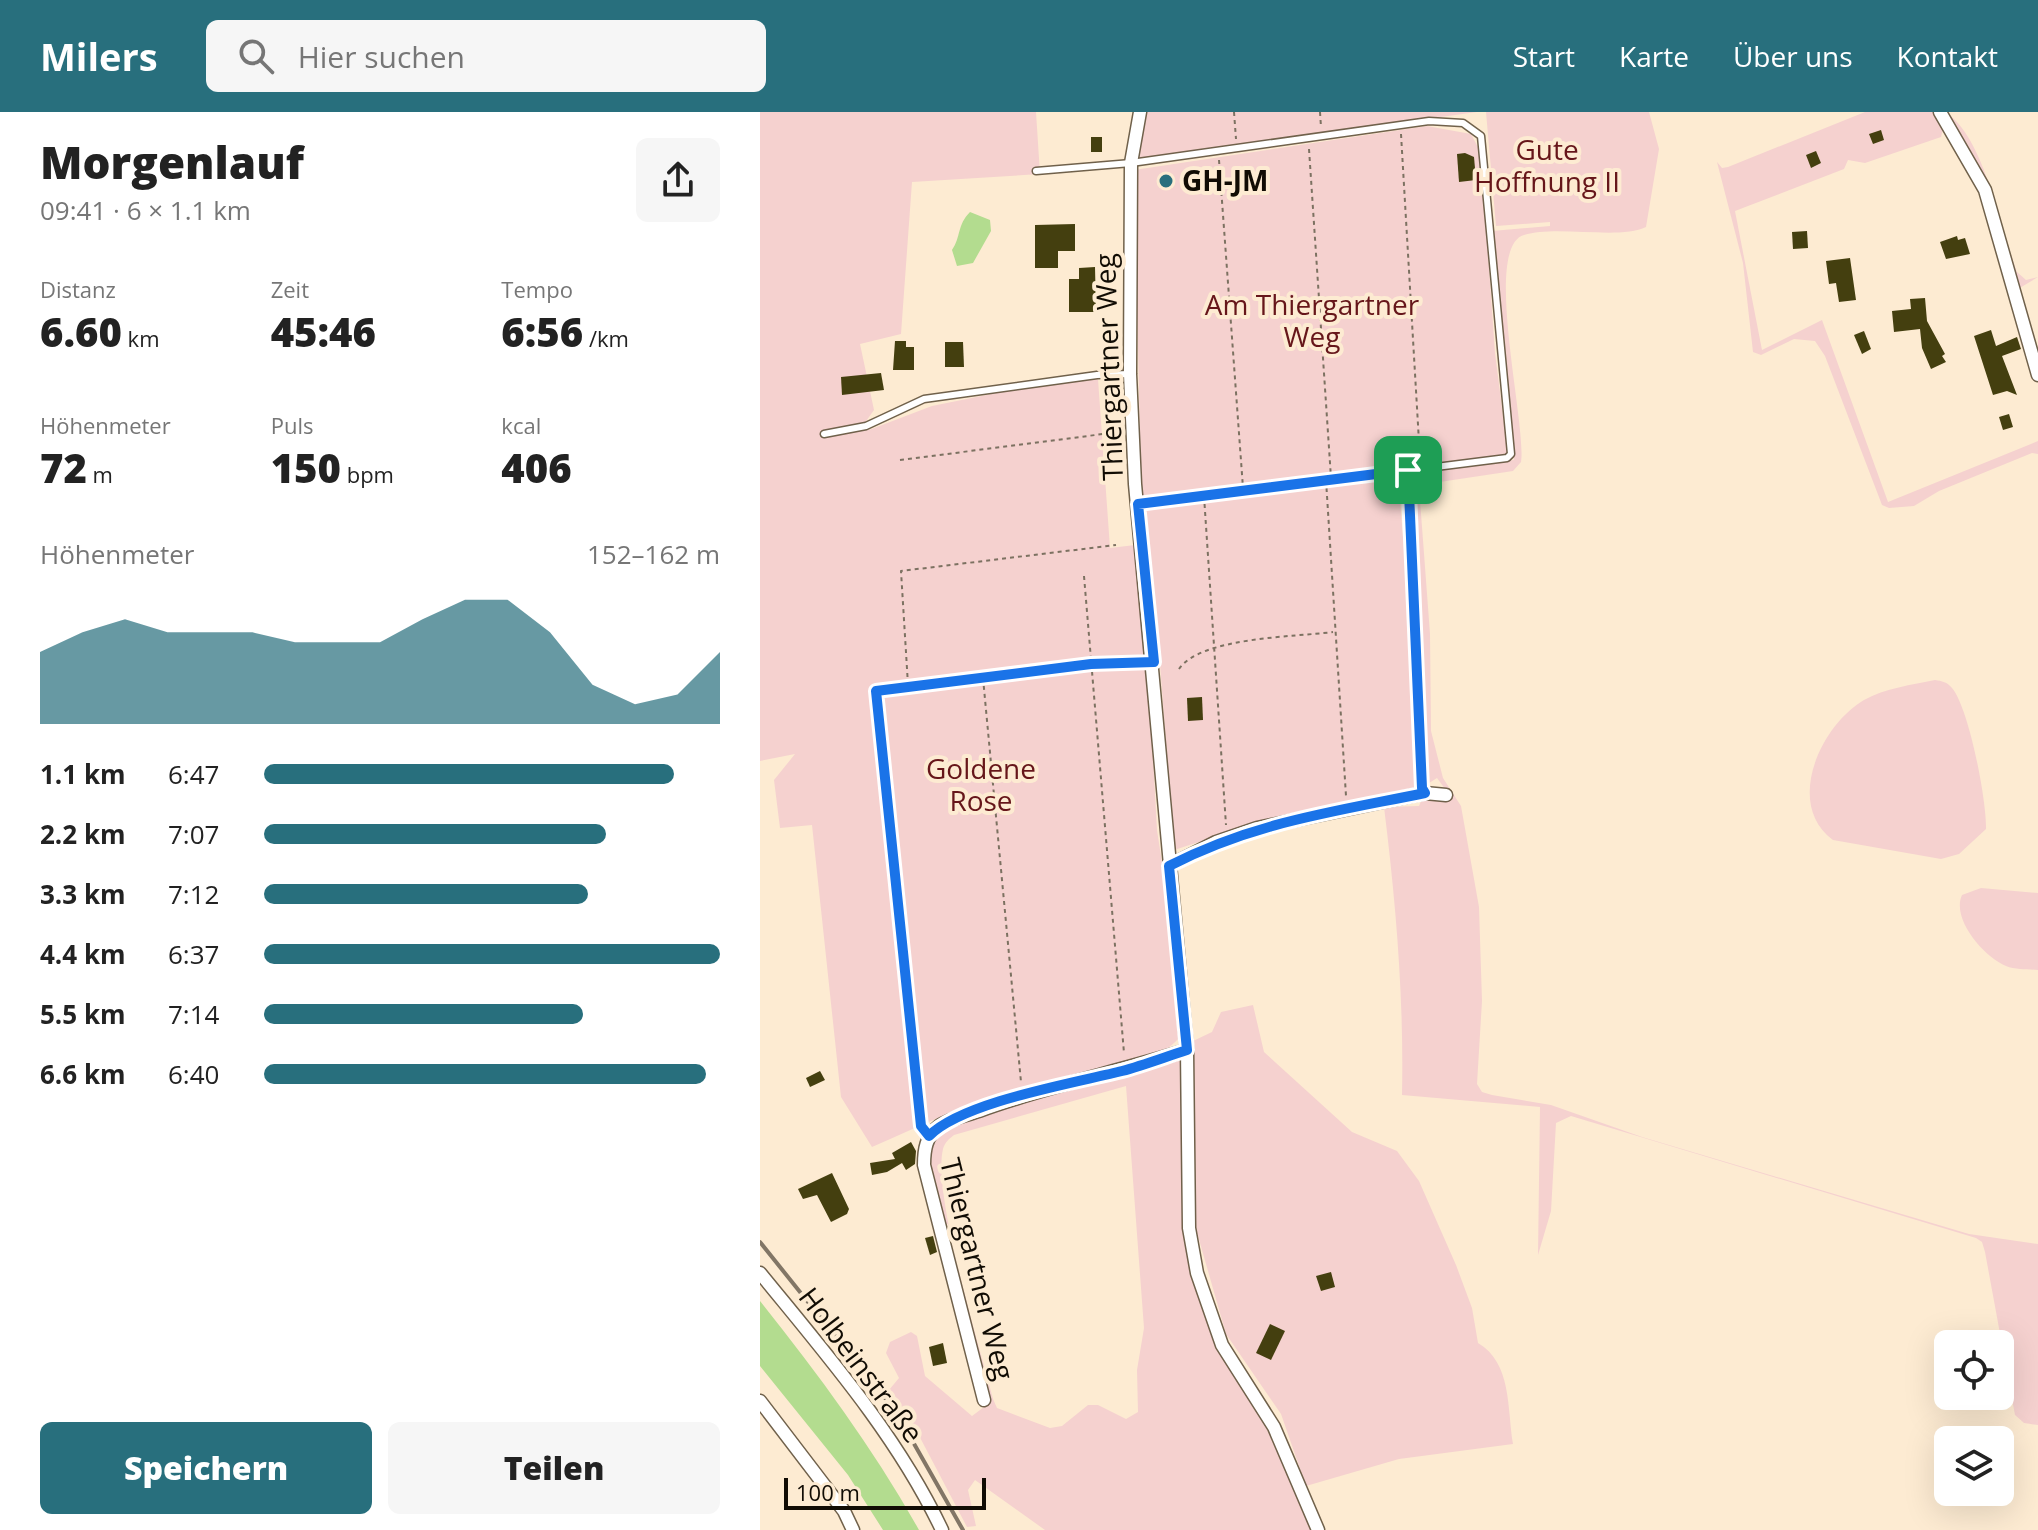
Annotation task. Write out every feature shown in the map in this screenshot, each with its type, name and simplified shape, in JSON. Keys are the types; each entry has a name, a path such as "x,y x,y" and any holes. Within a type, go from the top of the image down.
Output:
{"street":[{"name":"Thiergartner Weg","path":"1140,112 1131,163 1130,374 1138,504 1187,1050 1189,1228 1197,1273 1222,1345 1274,1427 1318,1530"},
{"path":"1940,112 1985,190 2038,375"},
{"path":"1169,866 1227,838 1257,828 1425,793 1446,795"},
{"name":"Thiergartner Weg","path":"984,1400 924,1165 929,1136 940,1125 1022,1095 1126,1070 1187,1050"},
{"name":"Holbeinstraße","path":"760,1273 870,1411 906,1464 942,1530"},
{"path":"760,1401 844,1511 853,1530"}],"lane":[{"path":"1036,171 1131,163 1401,125 1463,123 1481,136 1511,454 1507,458 1420,469"},
{"path":"824,434 866,426 924,399 1097,375 1130,374"}],"path":[{"path":"1234,112 1237,148"},
{"path":"1138,504 1420,469 1401,125"},
{"path":"1309,140 1331,479"},
{"path":"1219,150 1243,490"},
{"path":"900,460 1111,433"},
{"path":"1408,470 1422,788 1425,793"},
{"path":"1326,480 1347,809"},
{"path":"1204,496 1227,838"},
{"path":"908,687 901,571 1116,545"},
{"path":"1084,576 1126,1070"},
{"path":"1179,669 1187,657 1216,647 1336,632"},
{"path":"929,1136 921,1126 874,700 876,691 1091,664 1154,662"},
{"path":"983,677 1022,1095"}],"green space":[{"name":"Goldene Rose","path":"760,112 1036,112 1040,174 912,182 901,334 860,344 874,410 864,424 869,430 932,406 1006,391 1098,379 1110,548 1135,545 1148,664 1157,830 1171,922 1179,1038 1147,1060 988,1098 872,1147 841,1097 812,825 780,828 774,780 795,754 760,761"},
{"name":"Gute Hoffnung II","path":"1145,112 1477,112 1135,159"},
{"name":"Am Thiergartner Weg","path":"1486,112 1649,112 1659,149 1646,227 1620,232 1537,232 1524,235 1512,247 1507,270 1506,302 1521,462 1513,471 1433,483 1420,500 1430,634 1431,731 1443,778 1461,806 1479,907 1482,1001 1477,1084 1482,1092 1551,1105 1642,1137 1969,1234 2038,1244 2038,1425 2024,1423 2015,1415 2014,1330 1999,1330 1985,1252 1982,1242 1976,1238 1571,1116 1556,1123 1551,1211 1538,1255 1540,1107 1402,1095 1398,951 1384,807 1419,806 1422,799 1448,793 1437,778 1426,785 1417,570 1404,479 1413,470 1398,475 1405,562 1411,562 1418,791 1227,833 1174,850 1159,651 1141,481 1134,170 1427,126 1471,134 1481,153 1495,353 1508,455 1426,465 1415,470 1514,460 1494,290 1492,231 1550,226 1550,222 1496,226"},
{"path":"1865,112 1936,112 1943,129 1941,137 1865,163 1848,160 1844,169 1735,211 1762,350 1822,320 1888,502 2038,441 2038,454 2032,453 1939,491 1914,506 1889,508 1882,505 1825,356 1815,341 1794,339 1761,355 1753,352 1743,263 1717,162 1722,168 1728,167"},
{"path":"1945,112 1959,124 1981,162 2017,272 2026,280 2038,277 2018,289 1988,187"},
{"path":"1935,680 1952,688 1965,715 1980,778 1986,829 1959,854 1941,859 1833,840 1818,825 1811,806 1810,786 1822,746 1834,727 1848,712 1872,696"},
{"path":"1981,888 2038,893 2038,970 2018,969 1997,961 1980,946 1965,926 1960,905 1962,895"},
{"path":"1253,1005 1264,1052 1352,1132 1397,1151 1419,1181 1472,1308 1478,1343 1497,1362 1502,1374 1513,1444 1399,1459 1306,1486 1281,1414 1226,1334 1192,1215 1191,1042 1212,1032 1221,1012"},
{"path":"1178,1057 1183,1060 1184,1212 1211,1322 1276,1442 1312,1530 1045,1530 975,1480 968,1490 976,1526 967,1527 915,1428 889,1390 899,1378 886,1353 890,1342 911,1332 917,1336 925,1376 972,1416 988,1404 948,1224 942,1225 929,1177 930,1151 937,1139 948,1128 966,1118","holes":["1126,1086 1144,1328 1137,1370 1138,1412 1126,1419 1098,1405 1088,1405 1062,1426 1050,1428 997,1408 969,1309 944,1200 941,1171 947,1141 954,1135"]}],"shaded area":[{"path":"970,212 990,220 991,231 973,263 957,266 952,250"},
{"path":"760,1301 844,1412 919,1530 883,1530 848,1475 760,1366"}],"building":[{"path":"1881,130 1884,140 1873,144 1869,134"},
{"path":"1091,137 1102,137 1102,152 1091,152"},
{"path":"1816,151 1821,163 1811,168 1806,155"},
{"path":"1457,154 1474,157 1476,180 1459,182"},
{"name":"GH-JM","path":"1171,174 1172,188 1161,189 1160,175"},
{"path":"1075,224 1075,251 1058,251 1058,268 1035,268 1035,225"},
{"path":"1807,231 1808,248 1793,249 1792,232"},
{"path":"1957,236 1958,240 1965,238 1970,254 1946,259 1940,242"},
{"path":"1850,258 1856,300 1839,302 1836,283 1829,284 1826,261"},
{"path":"1095,267 1096,312 1069,312 1069,279 1079,279 1079,268"},
{"path":"1925,298 1927,321 1945,354 1942,356 1946,362 1931,369 1922,348 1920,329 1894,332 1892,311 1911,309 1910,299"},
{"path":"1991,330 1996,346 2017,337 2021,349 2002,356 2017,395 2007,391 1993,395 1974,336"},
{"path":"1864,331 1871,349 1862,354 1854,335"},
{"path":"895,341 906,341 906,347 914,347 914,370 893,370"},
{"path":"945,342 963,342 964,367 945,367"},
{"path":"881,373 884,390 842,395 841,377"},
{"path":"2009,414 2013,427 2003,430 1999,417"},
{"path":"1202,697 1203,720 1188,721 1187,698"},
{"path":"820,1071 825,1080 810,1087 806,1078"},
{"path":"911,1142 916,1151 915,1164 906,1170 902,1163 887,1172 872,1175 870,1163 895,1159 892,1153"},
{"path":"832,1173 849,1209 847,1214 831,1222 817,1195 803,1199 798,1189"},
{"path":"933,1236 937,1252 930,1255 925,1238"},
{"path":"1331,1272 1335,1287 1321,1291 1316,1276"},
{"path":"1270,1324 1285,1331 1271,1360 1256,1353"},
{"path":"943,1343 947,1363 933,1366 929,1347"}],"railway":[{"path":"760,1242 896,1412 963,1530"}],"place":[{"name":"GH-JM","path":"1166,181"}],"route":[{"path":"1408,470 1422,788 1425,793 1257,828 1216,842 1169,866 1187,1050 1126,1070 1022,1095 940,1125 929,1136 921,1126 874,700 876,691 1091,664 1154,662 1138,504 1408,470"}]}
